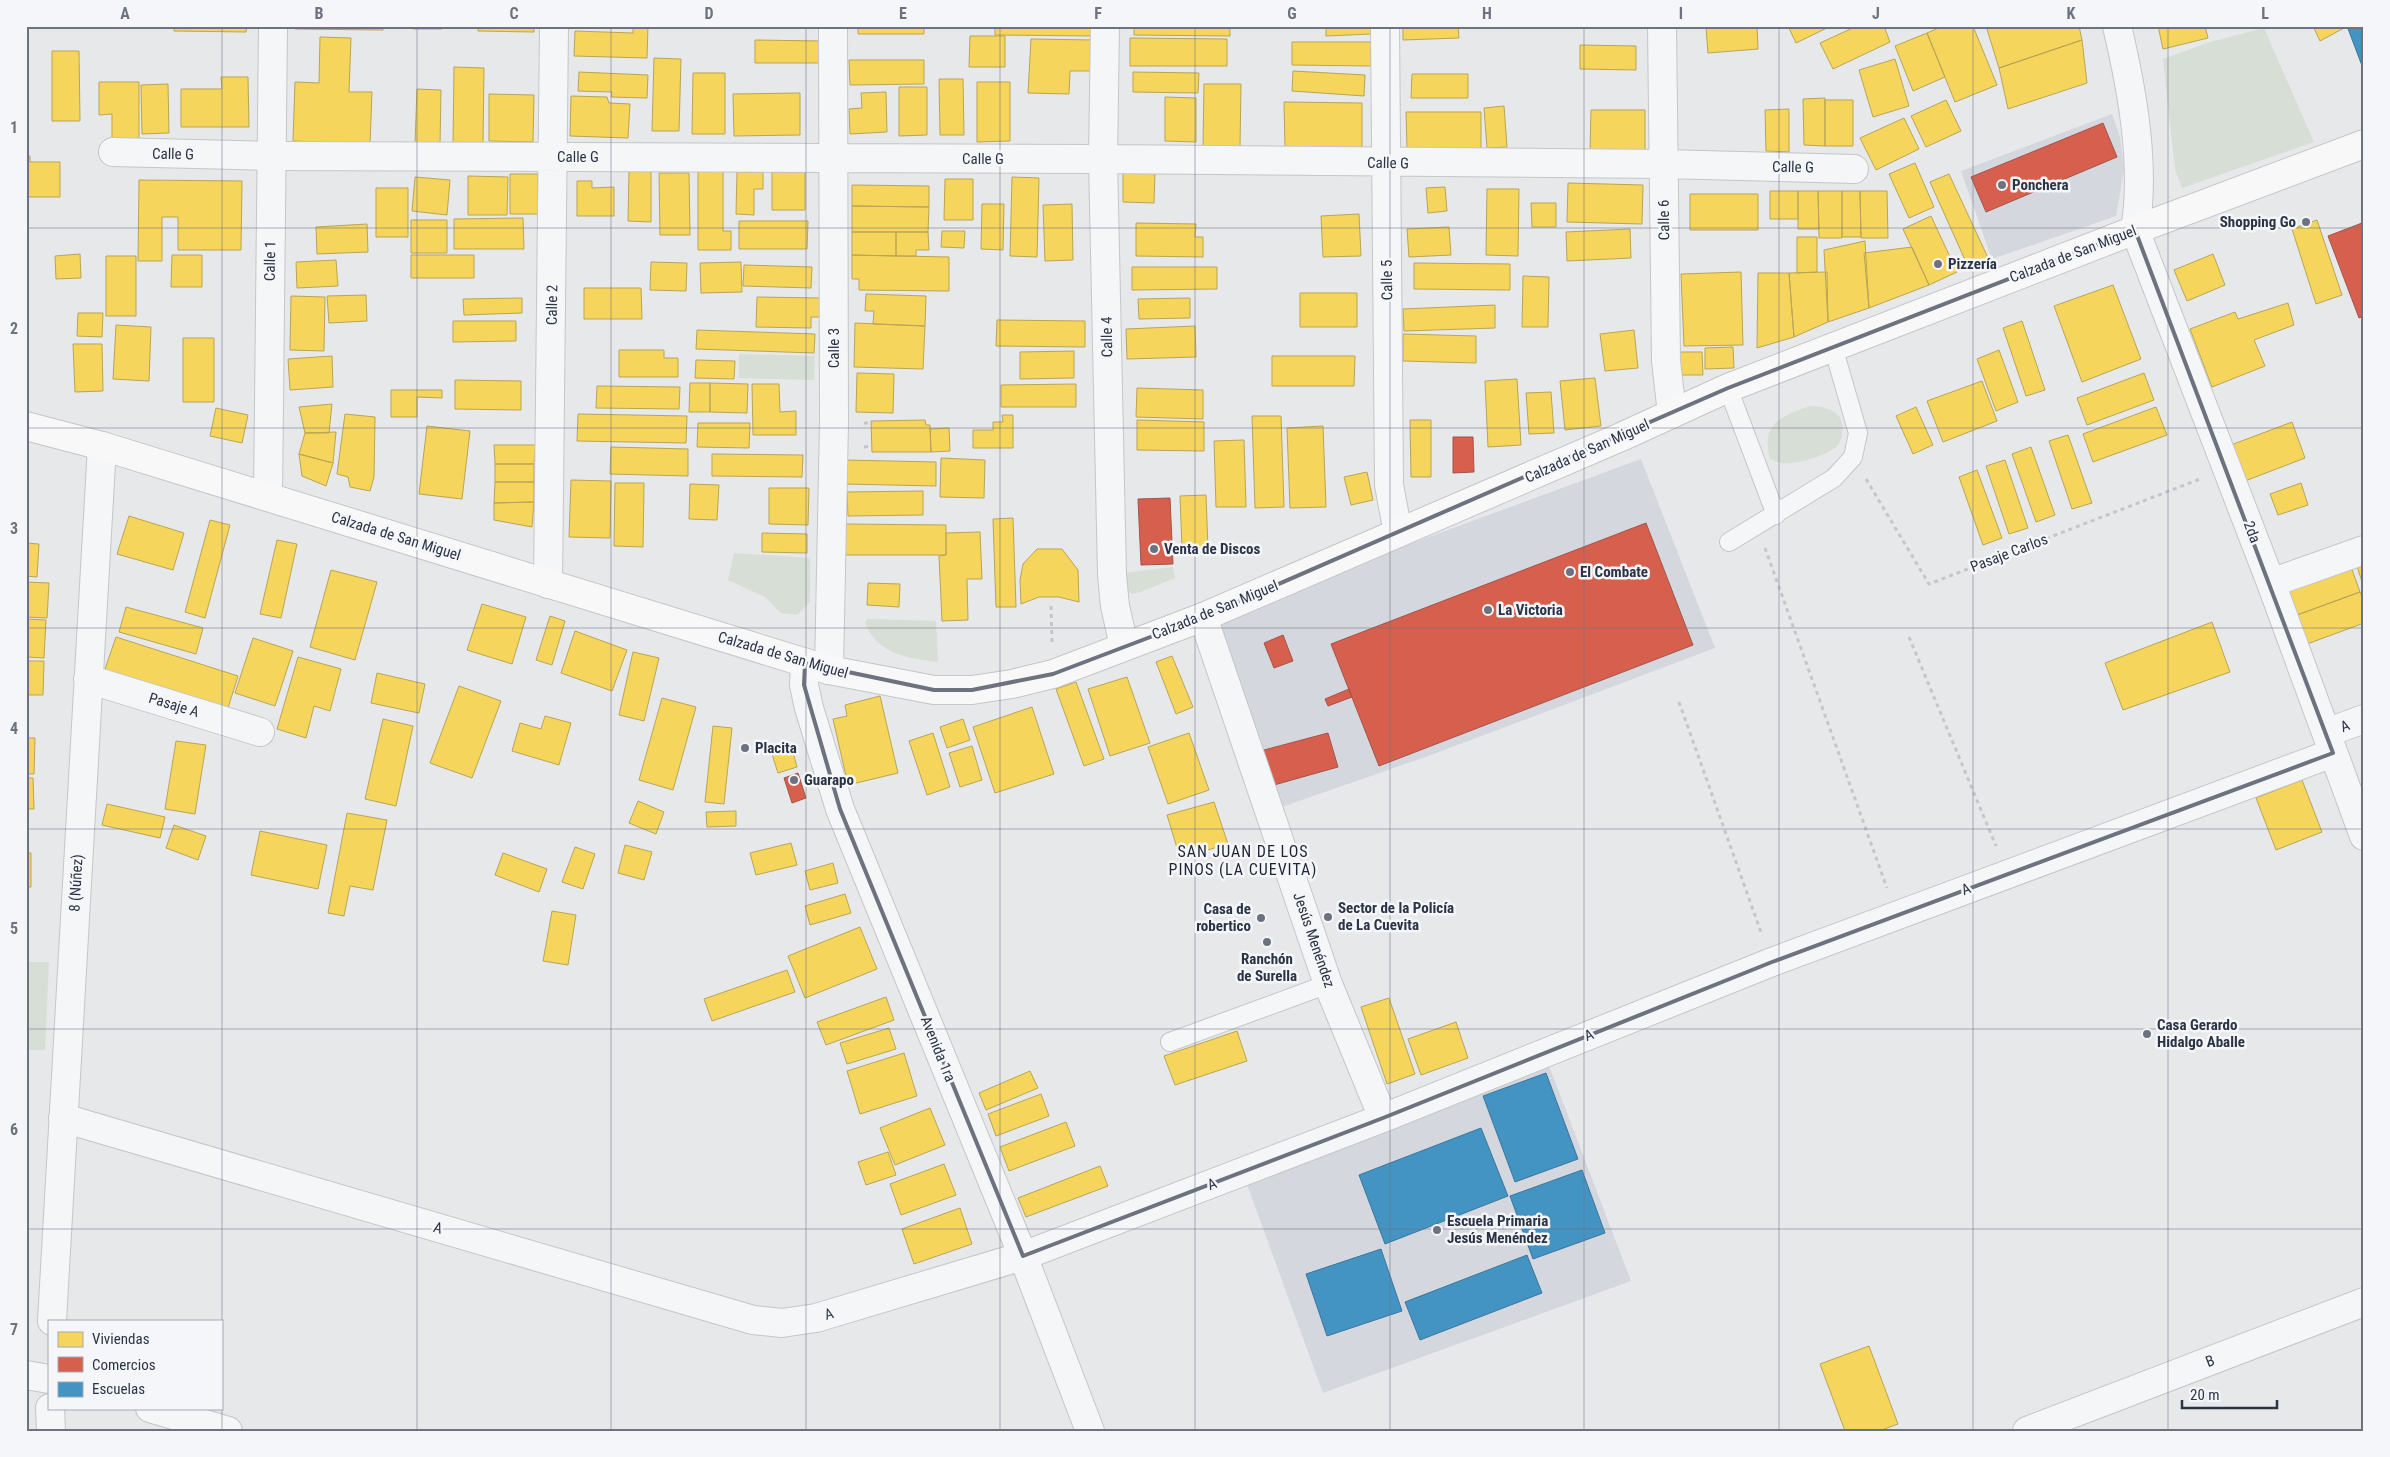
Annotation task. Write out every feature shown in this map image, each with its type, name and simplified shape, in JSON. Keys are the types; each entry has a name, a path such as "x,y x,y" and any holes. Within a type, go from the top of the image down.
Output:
{"main road":[{"name":"Calzada de San Miguel","path":"26,426 102,446 817,667 934,690 972,690 1012,684 1053,674 1203,617 1728,388 2135,230 2364,144"}],"street":[{"name":"Calle 1","path":"268,497 273,26"},
{"name":"Calle 2","path":"548,584 554,26"},
{"name":"Calle 3","path":"817,667 834,422 833,26"},
{"name":"Calle 4","path":"1105,26 1103,159 1112,575 1115,606 1124,646"},
{"name":"Calle 5","path":"1385,26 1390,485 1398,533"},
{"name":"Calle 6","path":"1662,26 1666,361 1672,414"},
{"path":"2117,26 2139,154 2140,202 2135,230"},
{"name":"Calle G","path":"113,152 272,156 1103,159 1663,164 1854,169"},
{"name":"2da","path":"2135,230 2271,583 2364,836"},
{"name":"8 (Núñez)","path":"52,1320 102,446"},
{"path":"2271,583 2364,550"},
{"name":"Jesús Menéndez","path":"1203,617 1328,984 1383,1118"},
{"name":"Avenida 1ra","path":"817,667 804,686 840,809 1023,1256 1090,1431"},
{"name":"Pasaje A","path":"88,679 260,732"},
{"name":"A","path":"63,1118 753,1320 782,1323 816,1318 1023,1256 1383,1118 1772,962 2007,873 2330,743 2364,719"},
{"name":"B","path":"2027,1431 2364,1302"},
{"path":"26,1375 48,1379"},
{"path":"50,1410 51,1431"},
{"path":"157,1410 228,1431"}],"lane":[{"path":"1730,542 1834,478 1853,457 1858,433 1833,347"},
{"path":"1728,388 1776,515"},
{"path":"1170,1042 1328,984"}],"path":[{"path":"864,447 872,446"},
{"name":"Pasaje Carlos","path":"1853,457 1929,584 2227,469"},
{"path":"1757,526 1897,915"},
{"path":"1909,637 2007,873"},
{"path":"1679,702 1772,962"}],"highlighted area":[{"path":"2135,230 2333,753 1772,962 1383,1118 1023,1256 840,809 804,685 805,663 934,690 972,690 1053,674 1203,617 1728,388"}],"shaded area":[{"path":"2264,28 2314,142 2182,188 2175,169 2163,59 2210,42"},
{"path":"2112,114 2120,137 2124,170 2116,216 1992,259 1961,171"},
{"path":"739,354 815,356 814,380 739,378"},
{"path":"1810,406 1829,409 1838,415 1842,426 1840,442 1826,453 1801,461 1786,464 1770,459 1768,437 1775,423 1790,414"},
{"path":"1641,459 1715,648 1431,755 1276,809 1208,618"},
{"path":"734,553 810,558 810,602 797,615 781,613 765,597 728,580"},
{"path":"1173,567 1175,578 1138,593 1132,594 1125,589 1124,573"},
{"path":"867,619 936,621 938,662 916,659 895,653 886,648 871,634 865,623"},
{"path":"26,962 49,962 45,1050 26,1050"},
{"name":"Escuela Primaria Jesús Menéndez","path":"1548,1063 1631,1281 1323,1393 1245,1179"}],"building: Viviendas":[{"path":"174,26 247,26 246,32 174,31"},
{"path":"295,26 383,26 383,30 295,29"},
{"path":"413,26 442,26 442,29 413,29"},
{"path":"478,26 534,26 534,32 478,31"},
{"path":"633,26 648,26 647,58 574,56 575,31 633,33"},
{"path":"858,26 924,26 924,34 858,34"},
{"path":"995,26 1095,26 1095,36 995,35"},
{"path":"1134,26 1230,26 1230,36 1134,35"},
{"path":"1326,26 1370,26 1371,34 1326,36"},
{"path":"1403,26 1458,26 1459,38 1403,40"},
{"path":"1718,26 1757,26 1758,49 1708,53 1706,28"},
{"path":"1788,26 1831,26 1796,43"},
{"path":"1857,26 1884,26 1890,42 1833,69 1820,43"},
{"path":"1943,26 1973,26 1997,85 1955,102 1927,33"},
{"path":"1986,26 2079,26 2082,40 1999,68"},
{"path":"2158,26 2205,26 2208,38 2163,49"},
{"path":"2313,26 2346,26 2346,27 2320,41"},
{"path":"1927,33 1945,77 1913,91 1895,46"},
{"path":"970,36 1005,36 1005,67 969,67"},
{"path":"320,37 351,38 349,92 372,92 370,144 293,141 295,82 319,83"},
{"path":"1130,38 1227,39 1227,66 1130,66"},
{"path":"1031,39 1093,40 1092,71 1070,71 1069,94 1028,93"},
{"path":"755,40 821,41 820,63 755,63"},
{"path":"2082,40 2087,83 2008,109 1999,68"},
{"path":"1292,42 1371,42 1371,66 1292,65"},
{"path":"1580,45 1636,46 1636,70 1580,69"},
{"path":"52,51 79,51 80,121 52,121"},
{"path":"654,58 681,59 679,131 652,131"},
{"path":"1895,59 1909,106 1873,117 1859,70"},
{"path":"849,60 924,60 924,84 850,85"},
{"path":"454,67 484,68 483,144 453,144"},
{"path":"1293,71 1365,75 1364,96 1292,91"},
{"path":"579,72 648,75 647,98 611,97 612,92 578,91"},
{"path":"1133,72 1199,73 1198,93 1133,92"},
{"path":"693,73 725,73 725,134 692,134"},
{"path":"1412,74 1468,74 1468,98 1411,98"},
{"path":"221,77 248,77 249,127 181,127 181,89 222,89"},
{"path":"939,79 963,79 964,135 940,135"},
{"path":"99,82 139,82 139,140 112,140 112,114 99,115"},
{"path":"977,82 1010,82 1010,141 977,142"},
{"path":"168,84 169,133 142,134 141,85"},
{"path":"1204,84 1241,84 1240,147 1203,147"},
{"path":"899,87 927,87 927,135 899,136"},
{"path":"417,89 441,90 440,145 415,144"},
{"path":"886,92 887,132 850,134 849,109 862,108 861,93"},
{"path":"800,93 800,135 734,136 733,94"},
{"path":"489,94 534,95 533,142 489,141"},
{"path":"571,96 607,97 609,103 630,104 628,138 570,136"},
{"path":"1165,97 1196,98 1196,142 1165,141"},
{"path":"1825,98 1825,146 1804,145 1803,99"},
{"path":"1825,100 1853,100 1853,146 1825,146"},
{"path":"1946,100 1961,131 1926,147 1911,116"},
{"path":"1284,102 1362,103 1362,148 1285,149"},
{"path":"1504,106 1507,147 1487,148 1484,108"},
{"path":"1789,109 1789,152 1766,151 1765,110"},
{"path":"1591,110 1645,110 1645,154 1590,153"},
{"path":"1406,112 1481,112 1481,149 1407,149"},
{"path":"1904,118 1919,149 1876,170 1860,138"},
{"path":"26,156 30,156 30,162 60,162 60,197 26,197"},
{"path":"1915,163 1934,207 1909,218 1889,174"},
{"path":"629,170 651,171 651,222 628,221"},
{"path":"698,171 723,171 723,231 731,231 731,250 698,250"},
{"path":"1123,171 1155,171 1154,203 1123,202"},
{"path":"737,172 763,172 763,189 754,189 754,215 736,214"},
{"path":"772,172 805,172 805,210 772,210"},
{"path":"659,173 689,173 690,235 660,235"},
{"path":"510,174 538,174 538,214 510,214"},
{"path":"1949,174 1990,262 1970,271 1930,182"},
{"path":"468,176 508,177 507,215 468,215"},
{"path":"415,177 450,180 447,215 412,211"},
{"path":"1012,177 1039,178 1037,257 1010,256"},
{"path":"945,179 973,179 973,220 944,220"},
{"path":"139,180 242,181 241,250 178,250 178,217 162,217 162,261 138,261"},
{"path":"577,181 592,181 592,188 614,187 614,216 577,216"},
{"path":"1568,183 1643,185 1642,224 1567,222"},
{"path":"852,185 929,186 929,207 852,206"},
{"path":"1445,187 1447,211 1428,213 1426,188"},
{"path":"376,188 408,188 408,237 376,237"},
{"path":"1487,189 1519,189 1518,256 1486,255"},
{"path":"1770,191 1798,191 1798,219 1770,219"},
{"path":"1798,191 1818,191 1819,229 1798,229"},
{"path":"1818,191 1842,191 1842,238 1819,238"},
{"path":"1842,191 1860,191 1861,237 1842,237"},
{"path":"1860,191 1887,191 1888,238 1861,238"},
{"path":"1690,194 1758,194 1758,230 1690,230"},
{"path":"1531,203 1556,203 1556,227 1532,227"},
{"path":"982,204 1004,204 1003,250 981,249"},
{"path":"1072,204 1073,260 1045,261 1043,205"},
{"path":"852,206 929,207 928,232 852,232"},
{"path":"1359,214 1361,256 1323,257 1321,216"},
{"path":"1931,216 1957,272 1929,285 1903,229"},
{"path":"523,218 524,249 454,249 454,219"},
{"path":"411,220 447,220 447,253 411,253"},
{"path":"2317,220 2342,295 2316,304 2292,229"},
{"path":"739,221 808,221 807,249 739,249"},
{"path":"1136,223 1196,224 1195,237 1203,237 1203,257 1136,256"},
{"path":"367,224 368,252 317,254 316,227"},
{"path":"1449,227 1451,255 1409,257 1407,229"},
{"path":"1630,229 1631,258 1567,261 1566,232"},
{"path":"942,231 965,231 964,248 941,247"},
{"path":"852,232 896,232 896,256 852,255"},
{"path":"896,232 928,232 929,250 916,250 916,256 896,256"},
{"path":"1797,237 1817,237 1817,272 1797,273"},
{"path":"1865,241 1869,308 1828,322 1824,250"},
{"path":"1912,247 1929,285 1869,308 1864,253"},
{"path":"80,254 81,278 56,279 55,256"},
{"path":"2213,254 2225,285 2187,301 2174,270"},
{"path":"172,255 202,255 202,287 171,287"},
{"path":"411,255 474,255 474,278 411,278"},
{"path":"852,255 949,257 949,291 859,290 859,279 852,279"},
{"path":"106,256 136,256 136,316 106,316"},
{"path":"336,260 338,286 297,288 296,262"},
{"path":"651,262 687,263 686,291 650,290"},
{"path":"741,262 742,292 701,293 700,263"},
{"path":"1414,263 1510,264 1510,290 1414,289"},
{"path":"744,265 812,267 811,288 743,286"},
{"path":"1132,267 1217,267 1217,289 1132,290"},
{"path":"1741,272 1743,345 1684,346 1681,274"},
{"path":"1827,272 1828,322 1794,337 1789,273"},
{"path":"1758,273 1789,273 1794,337 1757,348"},
{"path":"1523,276 1549,277 1548,327 1522,327"},
{"path":"2113,285 2141,359 2082,382 2054,306"},
{"path":"584,288 641,288 642,319 584,319"},
{"path":"1300,293 1357,293 1357,327 1300,327"},
{"path":"866,294 926,296 925,326 873,324 874,311 865,311"},
{"path":"366,295 367,321 329,323 327,296"},
{"path":"291,296 325,297 324,351 290,350"},
{"path":"757,297 820,298 820,317 811,317 811,328 756,327"},
{"path":"522,298 522,313 464,315 463,299"},
{"path":"1190,298 1190,318 1139,319 1138,299"},
{"path":"2288,303 2294,325 2254,340 2265,366 2212,387 2190,329 2235,312 2238,319"},
{"path":"1495,305 1495,328 1404,331 1403,309"},
{"path":"78,313 103,313 102,337 77,336"},
{"path":"997,320 1085,321 1085,347 996,346"},
{"path":"453,321 516,321 516,341 453,342"},
{"path":"2022,321 2045,390 2026,396 2003,328"},
{"path":"855,323 925,326 923,369 854,367"},
{"path":"116,325 151,327 149,381 113,379"},
{"path":"1195,326 1196,357 1127,359 1126,329"},
{"path":"697,330 815,334 814,353 696,349"},
{"path":"1634,330 1638,368 1605,371 1600,334"},
{"path":"1403,334 1476,336 1476,363 1403,361"},
{"path":"183,338 214,338 214,402 183,402"},
{"path":"73,344 102,344 103,391 75,392"},
{"path":"1733,347 1734,368 1705,369 1705,348"},
{"path":"619,350 664,350 664,358 678,358 678,377 619,377"},
{"path":"1999,350 2018,402 1996,411 1977,359"},
{"path":"1074,351 1074,378 1020,379 1020,352"},
{"path":"1678,352 1702,352 1703,375 1678,375"},
{"path":"332,356 333,387 290,390 288,359"},
{"path":"1272,356 1355,356 1354,386 1272,386"},
{"path":"696,360 735,361 734,379 695,378"},
{"path":"857,373 894,374 893,413 856,412"},
{"path":"2144,373 2154,400 2087,425 2077,398"},
{"path":"1595,378 1601,426 1565,430 1560,381"},
{"path":"1517,379 1521,445 1488,447 1485,381"},
{"path":"455,380 521,381 521,410 455,409"},
{"path":"1982,381 1997,421 1943,442 1927,401"},
{"path":"690,383 710,383 710,412 689,412"},
{"path":"710,383 748,384 747,413 710,412"},
{"path":"752,384 779,384 780,412 796,411 796,435 753,435"},
{"path":"1076,384 1076,407 1001,407 1001,385"},
{"path":"597,386 680,387 679,409 596,408"},
{"path":"1137,388 1203,390 1203,419 1136,417"},
{"path":"391,390 442,390 442,398 417,397 417,417 391,417"},
{"path":"1551,392 1554,433 1529,434 1526,393"},
{"path":"332,404 329,433 305,433 299,407"},
{"path":"1916,407 1933,445 1913,454 1896,416"},
{"path":"2156,407 2167,435 2093,462 2083,434"},
{"path":"216,408 248,415 242,443 210,436"},
{"path":"345,414 375,417 374,477 370,491 350,487 348,477 337,474"},
{"path":"578,414 687,416 686,443 577,441"},
{"path":"1002,415 1013,415 1013,448 973,448 973,430 993,430 993,422 1003,422"},
{"path":"1252,416 1281,416 1284,507 1255,508"},
{"path":"925,420 926,425 930,425 931,452 872,452 871,421"},
{"path":"1137,420 1204,422 1204,451 1137,450"},
{"path":"1410,420 1431,420 1431,477 1411,477"},
{"path":"2292,422 2305,458 2245,481 2231,445"},
{"path":"698,423 750,423 749,448 697,447"},
{"path":"427,426 470,431 462,499 419,494"},
{"path":"1323,426 1326,507 1290,508 1287,428"},
{"path":"949,428 950,451 931,452 930,429"},
{"path":"336,432 333,463 299,454 305,433"},
{"path":"2068,435 2092,503 2072,509 2049,441"},
{"path":"1244,440 1246,507 1216,507 1214,441"},
{"path":"494,445 536,445 534,464 495,464"},
{"path":"611,447 688,449 688,476 610,474"},
{"path":"2031,447 2055,515 2036,522 2012,454"},
{"path":"299,454 333,463 326,486 302,476"},
{"path":"712,454 803,455 802,477 712,476"},
{"path":"941,458 985,460 984,498 940,497"},
{"path":"845,460 936,462 936,486 844,484"},
{"path":"2005,460 2028,528 2009,534 1986,466"},
{"path":"495,464 534,464 534,482 495,482"},
{"path":"1977,470 2002,538 1983,545 1959,477"},
{"path":"1367,472 1373,500 1351,505 1344,477"},
{"path":"571,480 611,481 610,538 569,537"},
{"path":"495,482 534,482 534,502 494,503"},
{"path":"615,483 644,483 643,547 614,546"},
{"path":"2301,483 2308,505 2278,515 2270,494"},
{"path":"690,484 719,485 717,520 689,519"},
{"path":"769,488 809,488 808,525 769,524"},
{"path":"923,491 923,515 848,516 847,492"},
{"path":"1206,495 1208,548 1182,548 1180,496"},
{"path":"534,502 532,527 494,520 494,503"},
{"path":"129,516 184,533 173,570 117,554"},
{"path":"1013,518 1016,607 996,607 993,519"},
{"path":"210,520 230,525 205,618 185,612"},
{"path":"844,524 946,525 946,555 844,555"},
{"path":"980,532 982,579 967,579 968,620 942,621 939,556 946,555 946,533"},
{"path":"762,533 807,534 807,553 762,552"},
{"path":"277,540 297,544 281,618 260,614"},
{"path":"26,543 39,544 37,577 26,576"},
{"path":"1037,549 1062,549 1078,570 1079,602 1059,597 1039,597 1021,604 1020,580 1023,564"},
{"path":"2364,557 2364,588 2355,560"},
{"path":"2350,564 2360,592 2297,615 2286,586"},
{"path":"331,570 377,582 355,660 310,647"},
{"path":"26,582 49,583 47,618 26,617"},
{"path":"868,583 900,584 899,607 867,605"},
{"path":"2360,592 2364,601 2364,623 2307,644 2297,615"},
{"path":"482,604 526,617 512,664 467,650"},
{"path":"126,607 203,628 196,654 119,632"},
{"path":"550,616 565,621 552,665 536,660"},
{"path":"26,619 46,620 44,658 26,657"},
{"path":"2212,622 2230,672 2123,710 2105,663"},
{"path":"575,631 627,650 612,691 561,673"},
{"path":"116,637 238,676 227,711 104,672"},
{"path":"253,638 293,651 275,706 235,693"},
{"path":"633,652 659,658 644,721 619,715"},
{"path":"1172,656 1193,707 1176,714 1156,662"},
{"path":"298,657 341,669 330,711 314,706 306,738 277,729"},
{"path":"26,661 44,661 43,695 26,695"},
{"path":"377,673 425,684 419,713 371,703"},
{"path":"1127,677 1150,743 1110,756 1088,689"},
{"path":"1076,682 1104,759 1084,766 1056,689"},
{"path":"459,686 501,701 472,778 430,763"},
{"path":"880,696 898,773 848,785 833,719 847,716 845,705"},
{"path":"662,698 696,707 673,790 639,780"},
{"path":"1032,707 1054,774 995,793 973,727"},
{"path":"545,716 571,723 559,765 512,751 520,723 541,729"},
{"path":"383,719 413,726 396,806 365,799"},
{"path":"963,719 970,740 947,748 940,727"},
{"path":"713,726 732,728 724,804 705,802"},
{"path":"933,733 950,787 927,795 909,741"},
{"path":"1189,733 1209,790 1168,804 1148,747"},
{"path":"26,738 35,738 34,774 26,774"},
{"path":"176,741 206,745 195,814 165,809"},
{"path":"972,746 982,780 960,787 949,753"},
{"path":"792,748 797,767 778,773 772,754"},
{"path":"26,778 33,778 34,809 26,809"},
{"path":"2302,780 2322,832 2276,850 2256,798"},
{"path":"638,801 664,812 656,834 629,823"},
{"path":"1214,802 1228,844 1180,858 1167,815"},
{"path":"107,804 165,817 160,838 102,825"},
{"path":"736,811 736,826 707,827 706,812"},
{"path":"347,813 387,820 373,890 350,886 344,916 328,913"},
{"path":"174,825 206,836 198,860 166,848"},
{"path":"260,831 327,845 318,889 251,875"},
{"path":"791,843 797,865 756,875 750,853"},
{"path":"625,845 652,852 644,880 618,873"},
{"path":"575,847 595,854 583,889 562,882"},
{"path":"26,853 31,853 31,887 26,887"},
{"path":"503,853 547,869 539,892 495,875"},
{"path":"833,863 838,883 810,890 805,871"},
{"path":"845,894 851,913 810,925 805,906"},
{"path":"552,911 576,915 568,965 543,961"},
{"path":"860,927 877,969 805,998 788,956"},
{"path":"787,970 795,992 712,1021 704,999"},
{"path":"886,997 894,1020 826,1045 817,1022"},
{"path":"1389,998 1415,1074 1387,1084 1361,1007"},
{"path":"1456,1022 1468,1058 1421,1075 1408,1039"},
{"path":"889,1028 896,1049 847,1064 840,1043"},
{"path":"1237,1031 1247,1061 1175,1085 1164,1056"},
{"path":"904,1053 917,1096 860,1114 847,1071"},
{"path":"1030,1071 1038,1088 986,1110 979,1093"},
{"path":"1041,1094 1049,1116 996,1136 988,1114"},
{"path":"930,1108 945,1145 895,1165 880,1128"},
{"path":"1066,1122 1075,1146 1009,1171 1000,1147"},
{"path":"888,1152 896,1175 866,1185 858,1162"},
{"path":"944,1164 956,1195 901,1215 890,1184"},
{"path":"1100,1166 1108,1186 1026,1217 1018,1198"},
{"path":"960,1208 972,1244 914,1264 902,1229"},
{"path":"1869,1346 1898,1424 1879,1431 1845,1431 1820,1364"}],"building: Comercios":[{"path":"2103,123 2117,157 1986,212 1971,177"},
{"path":"2362,223 2364,316 2359,318 2328,236"},
{"path":"1453,437 1473,437 1474,472 1453,473"},
{"path":"1170,498 1173,564 1141,565 1138,499"},
{"path":"1646,523 1693,645 1379,766 1331,644"},
{"path":"1283,635 1293,661 1274,668 1264,643"},
{"path":"1349,689 1352,697 1328,706 1325,699"},
{"path":"1328,733 1338,767 1274,785 1264,750"},
{"path":"798,773 806,798 792,803 784,778"}],"building: Escuelas":[{"path":"2347,26 2364,26 2364,71"},
{"path":"1546,1073 1578,1159 1515,1182 1483,1096"},
{"path":"1481,1128 1508,1196 1385,1244 1359,1175"},
{"path":"1582,1170 1605,1233 1533,1259 1510,1196"},
{"path":"1381,1249 1402,1311 1327,1336 1306,1274"},
{"path":"1527,1255 1542,1293 1420,1340 1405,1302"}],"place":[{"name":"Ponchera","path":"2002,185"},
{"name":"Shopping Go","path":"2306,222"},
{"name":"Pizzería","path":"1938,264"},
{"name":"Venta de Discos","path":"1154,549"},
{"name":"El Combate","path":"1570,572"},
{"name":"La Victoria","path":"1488,610"},
{"name":"Placita","path":"745,748"},
{"name":"Guarapo","path":"794,780"},
{"name":"Sector de la Policía de La Cuevita","path":"1328,917"},
{"name":"Casa de robertico","path":"1261,918"},
{"name":"Ranchón de Surella","path":"1267,942"},
{"name":"Casa Gerardo Hidalgo Aballe","path":"2147,1034"},
{"name":"Escuela Primaria Jesús Menéndez","path":"1437,1230"}],"district":[{"name":"SAN JUAN DE LOS PINOS (LA CUEVITA)","path":"1243,860"}]}
